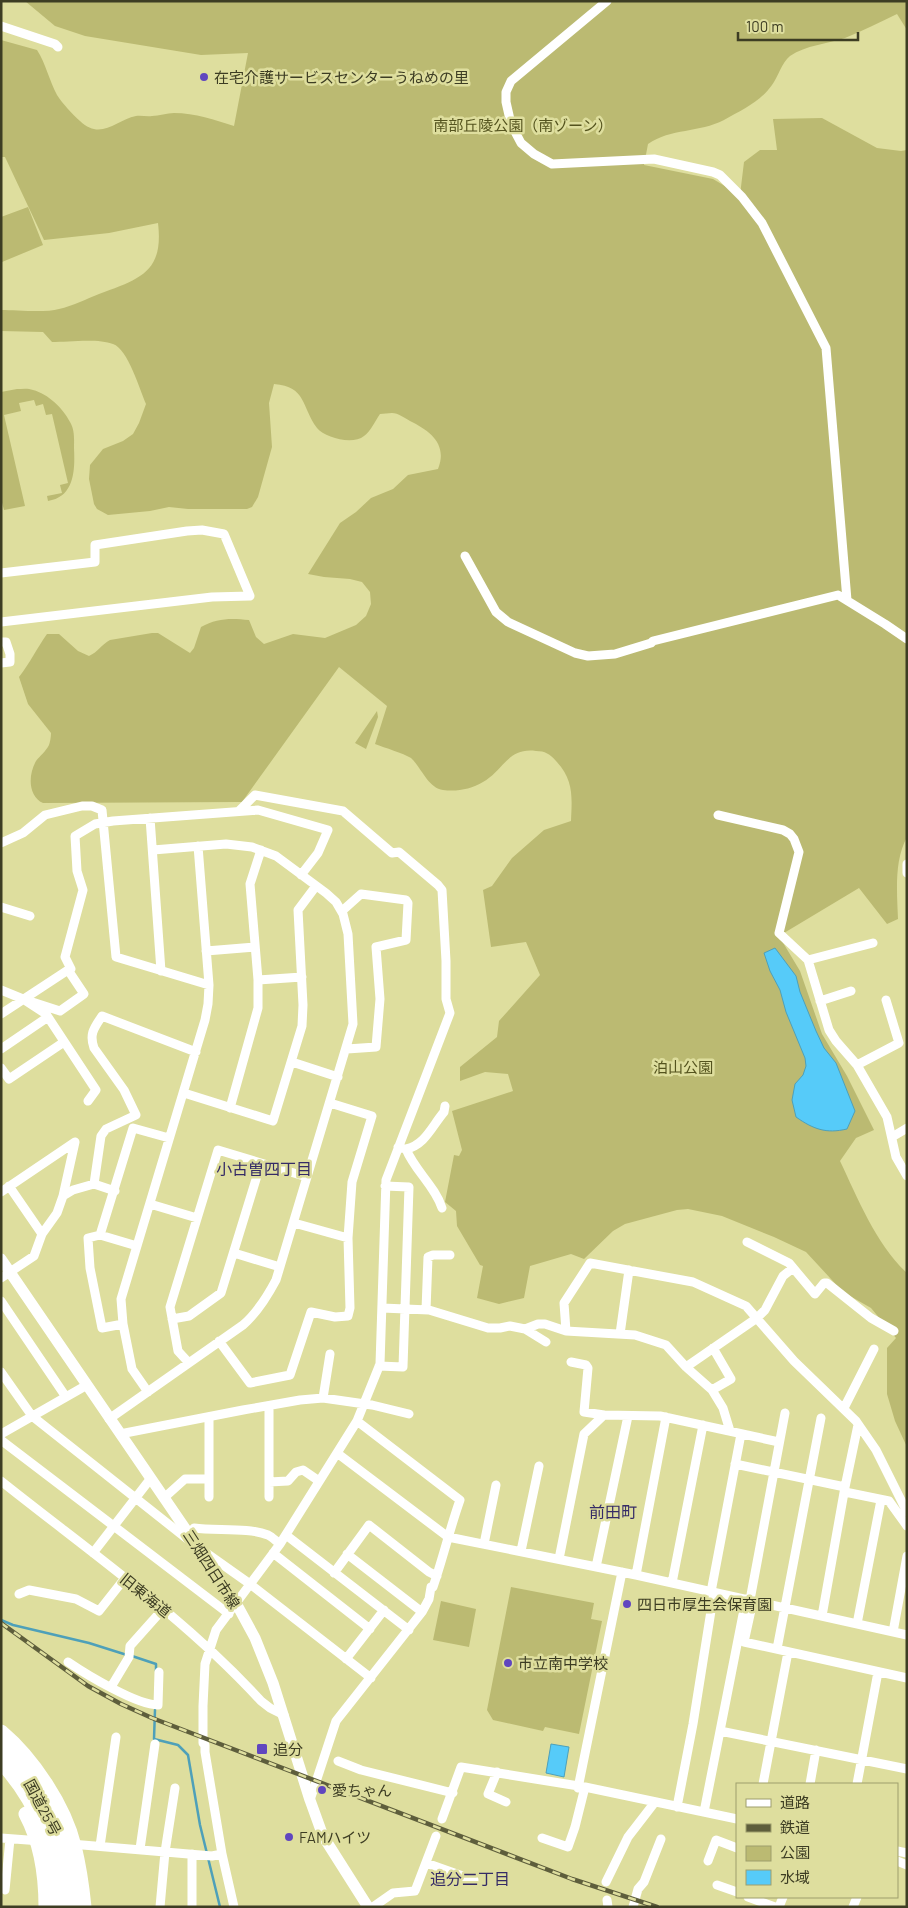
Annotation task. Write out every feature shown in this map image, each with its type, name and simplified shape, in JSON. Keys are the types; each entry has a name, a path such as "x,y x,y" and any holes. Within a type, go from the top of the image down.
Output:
{"highway":[{"path":"1,1732 22,1753 46,1784 62,1814 72,1844 84,1907"},
{"name":"国道25号","path":"1,1746 24,1772 51,1817 63,1845 72,1907"},
{"name":"国道25号","path":"1,1762 10,1771 35,1809 46,1834 57,1882 60,1907"},
{"path":"1,1775 20,1802 39,1841 45,1876 46,1907"}],"main road":[{"name":"三畑四日市線","path":"1,1258 6,1275 87,1385 236,1603 255,1638 284,1715 323,1836 368,1907"}],"street":[{"path":"607,1 511,81 506,92 506,102 514,132 521,143 529,150 552,164 654,159 713,172 720,175 752,209 767,231 826,348 847,600"},
{"path":"1,26 55,44 58,47"},
{"path":"1,574 95,562 94,544 202,530 224,534 250,596 212,597 1,622"},
{"path":"466,556 496,612 508,622 588,656 620,653 654,641 838,595 907,639"},
{"path":"1,642 6,642 10,654 10,662 1,663"},
{"path":"239,811 254,795 343,811 392,853 399,852"},
{"path":"1,843 23,833 45,815 60,810 92,806 102,810 116,957 209,985"},
{"path":"1,1014 71,969 65,957 83,890 77,871 75,836 95,824 258,810 328,830 318,853 301,875"},
{"path":"718,815 777,828 790,834 794,839 799,852 798,859 779,933 808,960 833,1036 857,1065 887,1116 896,1157 907,1176"},
{"path":"150,818 161,971"},
{"path":"234,1907 222,1854 203,1738 205,1664 216,1630 286,1536 357,1421 365,1404 379,1366 386,1180 402,1148 450,1013 446,999 442,890 374,829"},
{"path":"110,1419 243,1326 267,1298 276,1280 294,1223 353,1024 348,934 342,911 336,902 276,856 261,850 240,845 153,850"},
{"path":"148,1392 132,1369 123,1324 121,1299 184,1093 208,1004 209,985 198,846"},
{"path":"230,1108 258,1008 258,980 250,884 261,850"},
{"path":"907,864 907,873"},
{"path":"184,1093 273,1121 302,1026 302,977 298,910 316,886"},
{"path":"342,911 361,894 406,900 408,903 406,940 376,947 380,999 376,1047 347,1049"},
{"path":"1,907 30,916"},
{"path":"808,960 873,943"},
{"path":"206,951 255,946"},
{"path":"1,990 60,1011 84,994 68,970"},
{"path":"258,980 302,977"},
{"path":"820,1000 851,992"},
{"path":"24,999 43,1011 48,1017 96,1090 88,1101"},
{"path":"857,1065 899,1042 886,1000"},
{"path":"94,1184 101,1136 106,1129 136,1115 124,1090 98,1054 92,1042 92,1031 102,1016 196,1052"},
{"path":"1,1049 48,1017"},
{"path":"1,1068 9,1079 64,1042"},
{"path":"292,1062 338,1077"},
{"path":"219,1341 250,1383 290,1375 311,1312 335,1317 348,1316 350,1308 348,1238 352,1182 372,1116 330,1103"},
{"path":"402,1148 416,1146 422,1141 444,1112 445,1106"},
{"path":"100,1234 134,1128 169,1138"},
{"path":"892,1137 907,1128"},
{"path":"1,1192 75,1142 63,1196 57,1213 42,1234 34,1256 6,1275"},
{"path":"402,1148 439,1197 442,1208"},
{"path":"189,1363 178,1351 170,1307 218,1150 307,1177"},
{"path":"172,1319 189,1316 221,1293 261,1163"},
{"path":"63,1196 73,1190 94,1184 114,1191"},
{"path":"10,1186 42,1234"},
{"path":"379,1366 403,1367 405,1309 409,1187 385,1186"},
{"path":"150,1204 197,1218"},
{"path":"294,1223 348,1238"},
{"path":"123,1324 102,1328 90,1268 88,1238 100,1234 137,1246"},
{"path":"747,1242 789,1263 815,1294 824,1283 827,1283 871,1318 894,1331"},
{"path":"234,1252 280,1267"},
{"path":"426,1310 428,1257 433,1255 450,1255"},
{"path":"566,1331 564,1303 590,1263 693,1282 746,1306 794,1361 844,1408 858,1425 876,1450 907,1512"},
{"path":"686,1367 757,1318 765,1310 783,1276 793,1268"},
{"path":"620,1334 629,1270"},
{"path":"1,1301 66,1397"},
{"path":"382,1308 426,1310 488,1328 510,1326 525,1329 546,1342"},
{"path":"525,1329 538,1324 545,1324 566,1331 634,1335 666,1345 686,1367 712,1390 723,1408 730,1431"},
{"path":"712,1390 731,1379 713,1348"},
{"path":"844,1408 874,1349"},
{"path":"323,1398 330,1354"},
{"path":"572,1362 586,1365 588,1368 584,1412 604,1415 652,1415 666,1417 779,1442"},
{"path":"1,1372 32,1416 200,1549 250,1584 371,1678"},
{"path":"1,1434 87,1385"},
{"path":"120,1434 300,1400 323,1398 365,1404 409,1414"},
{"path":"269,1406 270,1497"},
{"path":"704,1812 749,1600 784,1413"},
{"path":"559,1559 584,1434 604,1415"},
{"path":"596,1567 628,1416"},
{"path":"208,1417 209,1497"},
{"path":"636,1575 666,1417"},
{"path":"777,1649 821,1418"},
{"path":"310,1800 336,1721 409,1630 429,1599 449,1530 460,1500 357,1421"},
{"path":"672,1583 703,1425"},
{"path":"822,1616 858,1425"},
{"path":"677,1806 693,1724 713,1592 741,1434"},
{"path":"1,1440 229,1614"},
{"path":"337,1453 448,1537 622,1572 907,1635"},
{"path":"735,1464 809,1480 889,1501 907,1526"},
{"path":"521,1551 539,1466"},
{"path":"269,1482 288,1482 296,1472 303,1470 319,1481"},
{"path":"93,1553 150,1478"},
{"path":"165,1497 185,1479 209,1479"},
{"name":"旧東海道","path":"1,1482 164,1609 209,1648 261,1701 284,1715"},
{"path":"484,1544 496,1485"},
{"path":"857,1624 881,1500"},
{"path":"334,1573 369,1525 429,1572 437,1576"},
{"path":"190,1534 194,1528 252,1531 268,1535 280,1544"},
{"path":"286,1536 409,1630"},
{"path":"273,1553 370,1628"},
{"path":"348,1554 422,1612"},
{"path":"893,1632 907,1556"},
{"path":"542,1838 568,1847 575,1827 622,1572"},
{"path":"19,1594 29,1590 76,1600 99,1611 125,1578"},
{"path":"749,1600 744,1642 907,1678"},
{"path":"111,1687 129,1655 130,1646 164,1609"},
{"path":"346,1659 384,1610"},
{"path":"764,1783 770,1741 788,1652"},
{"path":"68,1662 89,1676 111,1687 138,1700 158,1706 159,1672"},
{"path":"857,1783 878,1672"},
{"path":"720,1731 907,1768"},
{"path":"100,1846 116,1737"},
{"path":"140,1849 155,1744"},
{"path":"810,1783 816,1750"},
{"path":"338,1761 361,1770 452,1793"},
{"path":"442,1819 461,1767 677,1806 736,1820"},
{"path":"497,1772 488,1794 506,1802"},
{"path":"160,1907 165,1852 175,1788"},
{"path":"606,1882 628,1837 654,1802"},
{"path":"372,1907 392,1893 415,1891 436,1836"},
{"path":"5,1890 5,1838 39,1841"},
{"path":"633,1907 638,1889 644,1882 661,1839"},
{"path":"708,1861 716,1840 736,1845"},
{"path":"72,1844 207,1855 222,1854"},
{"path":"192,1854 192,1907"},
{"path":"426,1863 474,1880"},
{"path":"717,1885 736,1892"},
{"path":"751,1898 774,1907"}],"green space":[{"path":"25,1 907,1 907,30 897,14 845,38 796,52 787,59 772,85 756,101 714,124 666,135 648,144 644,165 713,179 740,195 744,162 760,150 777,150 773,119 822,118 877,148 907,150 907,837 898,866 898,919 887,924 859,888 779,936 800,971 822,1034 847,1076 874,1130 856,1138 840,1161 877,1235 886,1249 907,1273 907,1447 895,1421 887,1394 887,1348 896,1338 871,1308 843,1292 806,1252 722,1216 688,1209 677,1210 625,1224 613,1231 584,1259 571,1254 530,1266 524,1298 499,1304 477,1298 483,1266 480,1265 457,1226 456,1211 445,1202 454,1155 459,1156 462,1150 452,1111 513,1091 508,1074 485,1072 460,1081 460,1067 497,1037 499,1021 540,975 526,942 491,947 483,890 492,886 512,858 544,830 571,821 571,789 569,782 562,768 545,752 527,751 512,756 490,777 469,788 448,791 438,788 429,781 411,758 375,744 387,706 339,667 242,802 43,803 34,795 31,785 33,767 49,745 51,733 28,704 19,677 47,634 59,634 78,651 89,656 110,640 152,633 158,633 190,653 194,648 201,627 224,619 249,620 256,637 264,644 293,634 325,638 356,625 366,616 371,604 370,592 362,582 308,574 340,523 371,498 393,489 408,475 438,469 441,452 435,439 424,429 394,413 380,414 369,431 359,439 346,440 326,435 317,428 298,393 285,386 274,384 269,403 272,447 258,497 252,507 247,509 188,509 169,507 108,515 97,509 94,504 89,479 90,465 103,449 123,441 133,434 146,404 133,371 118,347 107,342 52,342 43,332 1,331 1,310 39,311 59,309 126,284 137,278 146,272 153,263 157,253 159,240 158,223 109,233 44,240 5,157 1,157 1,40 37,50 59,98 80,121 88,127 95,129 108,128 136,116 174,113 212,119 234,126 248,53 201,55 85,36 55,26"},
{"path":"28,207 43,245 2,262 1,217"},
{"path":"31,389 39,392 54,402 67,417 72,425 74,435 73,473 72,481 64,494 48,501 47,496 62,493 60,485 68,483 52,414 46,415 43,404 36,406 34,400 19,403 21,411 4,415 25,506 4,510 1,499 1,392"},
{"path":"377,711 378,717 366,749 355,743"},
{"path":"511,1587 594,1603 591,1619 602,1621 579,1734 545,1727 543,1731 493,1720 487,1710"},
{"path":"441,1601 476,1609 469,1647 433,1640"}],"water":[{"path":"775,948 796,976 800,992 816,1031 824,1048 836,1063 855,1111 847,1129 826,1131 808,1125 796,1117 792,1100 795,1084 803,1075 806,1066 805,1058 786,1012 780,990 770,971 764,953"},
{"path":"551,1744 569,1747 564,1777 546,1773"}],"waterway":[{"path":"1,1620 13,1625 89,1643 127,1655"},
{"path":"132,1656 156,1664 156,1671"},
{"path":"155,1710 154,1739 178,1745 188,1755 200,1825 220,1907"}],"railway":[{"path":"1,1623 88,1686 152,1718 572,1879 657,1907"}],"place":[{"name":"在宅介護サービスセンターうねめの里","path":"204,77"},
{"name":"四日市厚生会保育園","path":"627,1604"},
{"name":"市立南中学校","path":"508,1663"},
{"name":"追分","path":"262,1749"},
{"name":"愛ちゃん","path":"322,1790"},
{"name":"FAMハイツ","path":"289,1837"}],"district":[{"name":"小古曽四丁目","path":"264,1168"},
{"name":"前田町","path":"613,1511"},
{"name":"追分二丁目","path":"470,1878"}],"park label":[{"name":"南部丘陵公園（南ゾーン）","path":"523,125"},
{"name":"泊山公園","path":"683,1067"}]}
